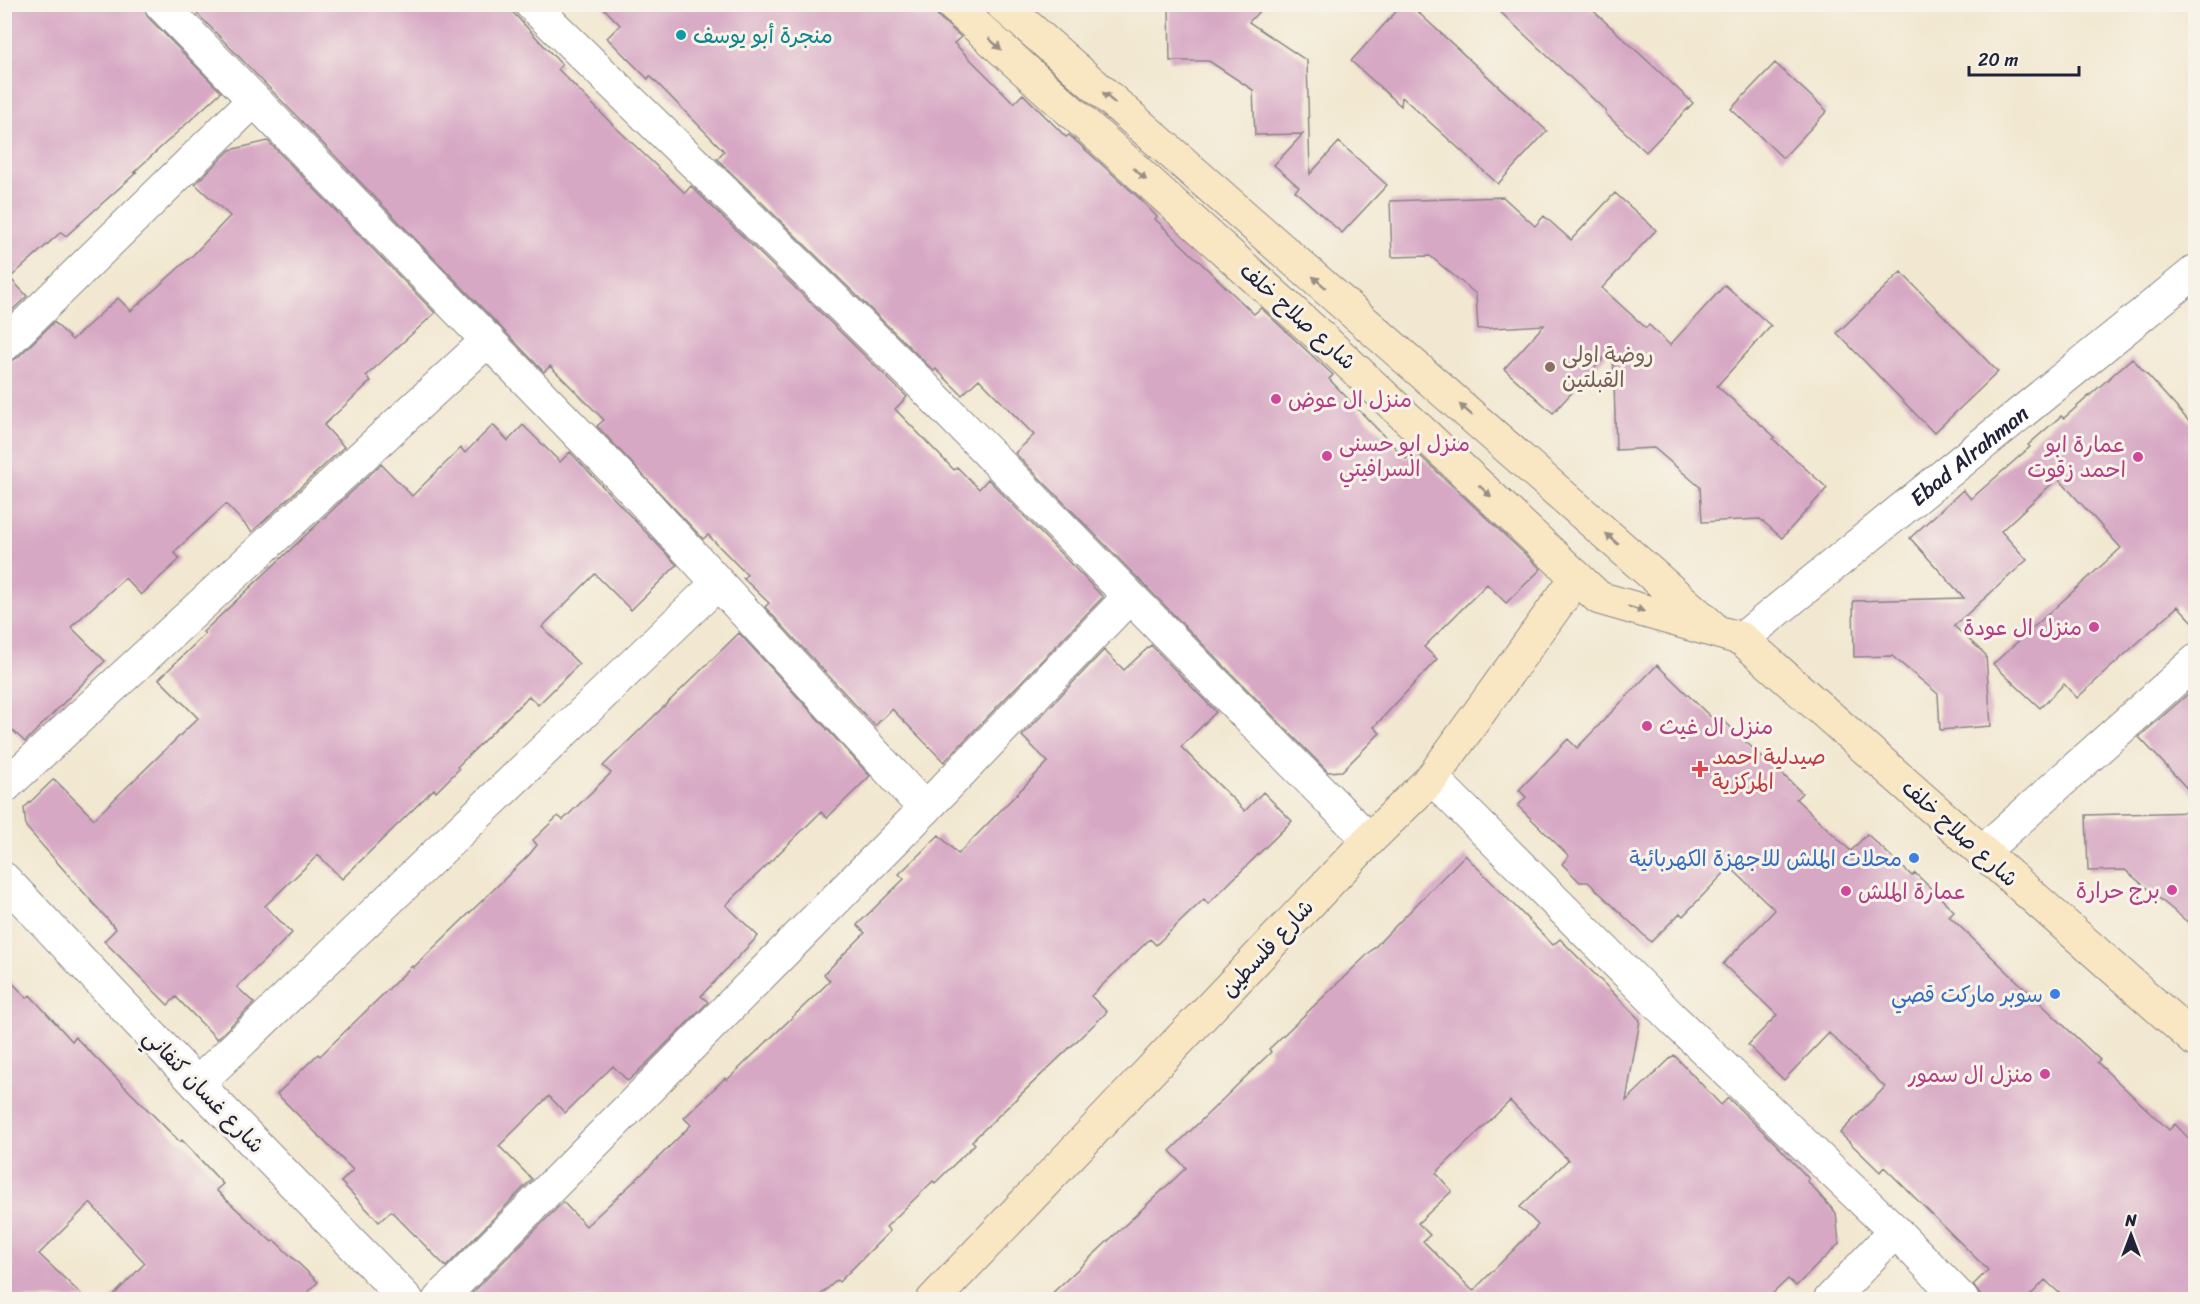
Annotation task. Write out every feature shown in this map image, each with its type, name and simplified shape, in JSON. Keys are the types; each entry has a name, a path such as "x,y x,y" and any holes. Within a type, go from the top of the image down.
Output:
{"main road":[{"name":"شارع صلاح خلف","path":"952,4 1324,340 1599,598 1731,636"},
{"name":"شارع صلاح خلف","path":"1002,4 1982,852 2196,1041"},
{"name":"شارع فلسطين","path":"933,1299 1369,840 1432,778 1577,577"}],"street":[{"path":"161,4 634,491 925,809"},
{"path":"531,4 917,380 1369,840"},
{"path":"4,345 254,100"},
{"name":"Ebad Alrahman","path":"1731,636 2196,271"},
{"path":"4,787 488,340"},
{"path":"197,1084 718,583"},
{"path":"439,1299 925,809 1129,597"},
{"path":"1982,852 2196,661"},
{"path":"1432,778 1673,1019 1895,1231 1962,1299"},
{"name":"شارع غسان كنفاني","path":"4,879 197,1084 407,1299"},
{"path":"1830,1299 1895,1231"}],"building":[{"path":"15,4 143,4 148,17 221,92 66,236 61,232 10,278 27,296 4,318 4,15"},
{"path":"188,4 505,4 562,65 558,69 611,123 685,193 691,186 907,397 895,409 954,470 957,467 979,489 988,479 1103,597 944,762 892,709 875,726 765,607 769,603 743,578 747,575 708,535 703,539 597,426 604,420 550,366 544,372"},
{"path":"600,4 934,4 934,10 939,17 961,37 954,43 1014,103 1023,94 1066,137 1069,135 1139,198 1157,217 1155,219 1254,314 1261,308 1333,375 1329,379 1406,459 1414,450 1541,569 1506,603 1487,584 1424,647 1437,659 1374,727 1380,733 1342,771 1328,772 1015,453 1034,435 979,379 962,395 936,369 934,371 717,159 724,151 650,76 648,79 607,38 620,25"},
{"path":"1403,4 1409,4 1547,131 1498,184 1402,97 1401,106 1351,61"},
{"path":"1492,4 1586,4 1693,103 1646,152 1606,114 1606,111"},
{"path":"1264,6 1249,22 1307,61 1310,174 1339,142 1387,185 1342,233 1295,191 1299,187 1274,165 1303,134 1255,135 1253,90 1209,61 1170,61 1169,8"},
{"path":"1775,63 1827,111 1783,158 1731,109"},
{"path":"268,141 435,313 366,376 371,381 324,425 344,447 252,532 226,504 174,552 180,559 141,595 125,578 71,627 105,661 25,742 4,722 4,363 17,358 54,322 72,340 118,298 131,311 193,255 230,216 195,184 230,150"},
{"path":"1615,193 1656,230 1602,288 1646,328 1649,325 1670,345 1725,285 1771,326 1717,386 1775,437 1773,439 1827,488 1782,538 1760,519 1702,522 1700,487 1654,448 1616,450 1613,348 1553,413 1504,369 1544,325 1478,329 1476,294 1430,256 1392,257 1390,201 1503,197 1535,226 1544,216 1571,240"},
{"path":"1901,272 1998,372 1934,433 1837,333"},
{"path":"2132,358 2196,429 2196,625 2178,606 2077,698 2064,684 2040,708 1993,664 2121,548 2058,478 2001,531 2027,560 1954,626 1986,655 1991,726 1940,730 1938,694 1892,656 1854,657 1853,601 1964,598 1910,538 1963,490 1971,499 2061,416 2064,418"},
{"path":"493,425 508,441 523,425 560,462 570,452 677,565 631,610 595,574 542,627 579,664 538,705 529,696 457,767 459,769 436,792 434,789 342,879 318,855 265,906 292,933 237,987 254,1003 217,1039 176,997 168,1005 104,941 116,929 26,827 24,808 54,779 94,819 198,718 159,679 205,634 203,632 381,464 412,496 461,448 465,453"},
{"path":"739,633 870,776 827,818 821,812 726,905 758,936 701,996 708,1002 648,1062 628,1081 613,1066 565,1113 549,1096 499,1146 532,1179 446,1267 391,1211 379,1222 341,1182 353,1170 277,1094 318,1054 320,1056 412,966 413,968 529,855 537,845 533,840 558,816 563,820 611,773 603,766"},
{"path":"1151,645 1216,712 1181,747 1245,811 1263,792 1292,821 1208,904 1204,899 1156,945 1150,939 1091,996 1107,1012 972,1141 975,1144 935,1183 933,1181 886,1227 890,1231 839,1282 837,1280 816,1299 478,1299 472,1293 563,1202 586,1226 643,1173 691,1125 684,1118 830,981 824,974 865,933 857,925 904,879 899,874 939,835 958,854 1048,762 1022,736 1104,650 1124,670"},
{"path":"1657,665 1715,721 1720,717 1765,760 1767,759 1802,793 1796,799 1851,851 1867,834 1912,876 1915,873 1954,911 1949,916 2100,1060 2097,1062 2169,1130 2175,1124 2196,1146 2196,1299 2066,1299 2045,1280 2027,1299 1980,1299 1973,1285 1988,1270 1884,1167 1880,1172 1840,1133 1885,1087 1829,1033 1784,1080 1748,1045 1777,1015 1723,964 1775,910 1730,867 1683,916 1680,913 1651,942 1588,882 1580,882 1562,864 1569,856 1518,806 1526,797 1519,790 1568,739 1577,748"},
{"path":"2196,687 2196,798 2139,737"},
{"name":"برج حرارة","path":"2196,812 2196,929 2125,870 2088,871 2086,815"},
{"path":"1465,855 1553,945 1560,939 1640,1020 1626,1101 1674,1055 1721,1105 1728,1098 1809,1179 1807,1181 1836,1213 1839,1244 1796,1286 1788,1279 1767,1299 1046,1299 1186,1168 1170,1151 1271,1052 1269,1049 1366,956","holes":["1510,1101 1568,1160 1520,1207 1538,1225 1473,1291 1423,1241 1430,1235 1418,1223 1452,1191 1436,1173"]},
{"path":"4,974 27,998 30,995 72,1041 75,1037 180,1142 182,1140 223,1184 216,1190 318,1282 301,1299 110,1299 145,1263 90,1203 39,1254 86,1299 4,1299"}],"place":[{"name":"منجرة أبو يوسف","path":"681,35"},
{"name":"روضة اولى القبلتين","path":"1550,367"},
{"name":"منزل ال عوض","path":"1276,399"},
{"name":"منزل ابو حسنى السرافيتي","path":"1327,456"},
{"name":"عمارة ابو احمد زقوت","path":"2138,457"},
{"name":"منزل ال عودة","path":"2094,627"},
{"name":"منزل ال غيث","path":"1647,726"},
{"name":"صيدلية احمد المركزية","path":"1700,769"},
{"name":"محلات الملش للاجهزة الكهربائية","path":"1914,858"},
{"name":"برج حرارة","path":"2172,890"},
{"name":"عمارة الملش","path":"1846,891"},
{"name":"سوبر ماركت قصي","path":"2055,994"},
{"name":"منزل ال سمور","path":"2045,1074"}]}
